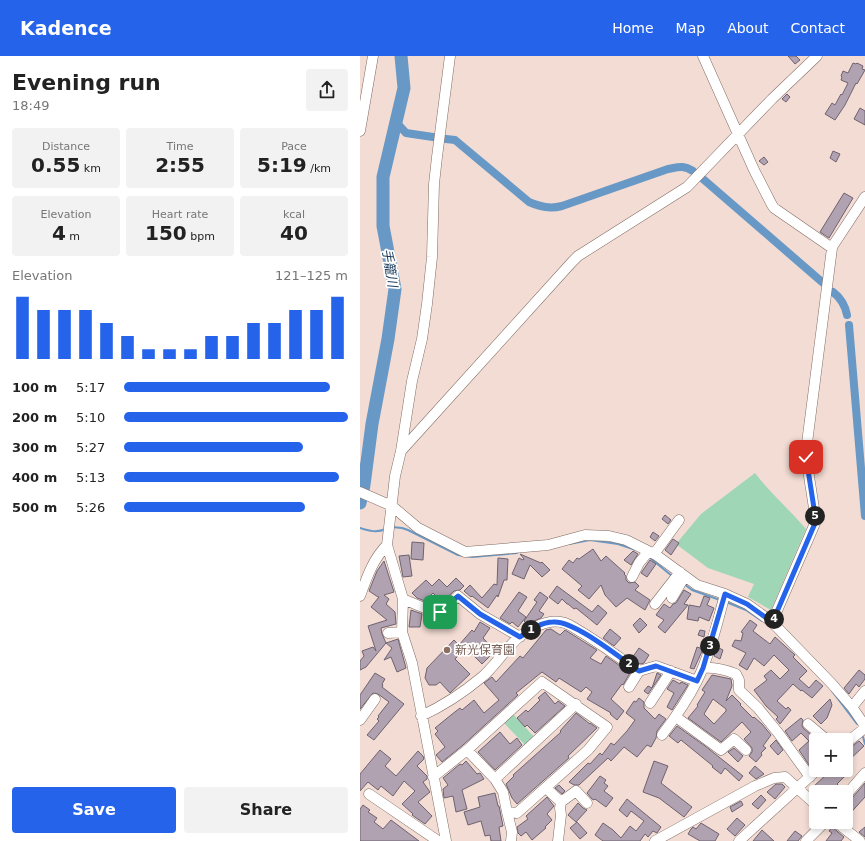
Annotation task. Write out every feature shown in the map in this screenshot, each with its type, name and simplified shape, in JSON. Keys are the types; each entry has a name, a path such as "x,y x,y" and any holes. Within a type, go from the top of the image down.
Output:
{"street":[{"path":"360,131 372,56"},
{"path":"446,841 412,663 402,632 403,599 387,545 395,476 412,382 422,339 427,304 432,257 436,170 450,56"},
{"path":"703,56 754,170 774,208 832,247"},
{"path":"400,451 578,256 687,187 772,99 817,56"},
{"path":"772,622 816,521 806,457 832,247 865,196"},
{"path":"360,492 392,506 418,528 465,552 548,545 585,536 609,536 626,540 651,553 679,578 697,585 724,599 747,604 772,622 816,666 852,707 865,727 853,737"},
{"path":"632,577 639,563 651,553 679,520"},
{"path":"360,596 367,575 378,554 387,545"},
{"path":"672,598 679,578"},
{"path":"655,604 679,578"},
{"path":"403,599 434,612 440,612 458,596 480,614 520,637"},
{"path":"662,735 676,717 703,668 724,599"},
{"path":"421,716 446,703 482,677 520,637 548,622 565,623 598,642 639,671"},
{"path":"388,633 402,632"},
{"path":"629,687 639,671 654,666 697,681"},
{"path":"703,668 726,670 736,674 739,680 739,690 758,708 809,768"},
{"path":"650,703 671,672"},
{"path":"433,777 467,750 542,682 576,704 607,727 588,750 546,788 517,812 508,812"},
{"path":"852,707 865,691"},
{"path":"360,720 375,699"},
{"path":"495,778 576,704"},
{"path":"676,717 721,750 734,739 746,750"},
{"path":"808,724 819,733"},
{"path":"467,750 495,778 503,792 512,831 510,841"},
{"path":"853,787 865,773"},
{"path":"655,841 755,786 774,778 785,777 809,799"},
{"path":"739,841 809,777"},
{"path":"546,788 561,802"},
{"path":"558,841 561,802 576,791 587,803"},
{"path":"369,794 438,841"},
{"path":"806,841 818,829"},
{"path":"845,829 860,841"}],"green space":[{"path":"755,473 767,488 806,529 771,610 748,597 754,584 708,568 676,544 701,514"},
{"path":"513,714 536,739 527,747 504,723"}],"building":[{"path":"788,56 796,56 800,60 795,64"},
{"path":"853,63 863,66 862,69 865,70 835,120 825,114 832,103 835,105 841,94 842,95 848,83 841,80 841,76 843,71 848,73"},
{"path":"787,94 790,97 786,102 782,99"},
{"path":"860,108 865,111 865,125 854,119"},
{"path":"833,151 840,154 836,162 830,158"},
{"path":"764,157 768,162 764,165 759,161"},
{"path":"844,193 853,198 829,238 820,232"},
{"path":"665,515 671,520 668,524 662,519"},
{"path":"653,532 659,536 655,541 650,537"},
{"path":"673,539 679,543 671,555 665,550"},
{"path":"412,542 424,543 423,560 411,559"},
{"path":"593,549 601,561 606,556 625,573 626,580 629,583 635,582 639,586 635,590 650,600 645,610 627,598 616,607 605,595 601,585 589,599 578,590 582,586 562,569 569,560 573,563 577,558 579,559"},
{"path":"633,551 638,554 631,565 624,560"},
{"path":"520,554 541,563 542,562 550,570 542,577 530,565 524,579 512,574 519,558 524,559"},
{"path":"409,555 412,576 403,577 399,556"},
{"path":"498,558 508,559 507,580 504,580 498,597 497,595 488,608 464,591 470,585 482,598 494,584 497,585"},
{"path":"650,560 656,564 647,577 641,573"},
{"path":"384,561 394,592 384,595 389,599 386,604 395,612 396,624 381,628 386,643 366,667 360,670 360,661 364,656 362,651 373,647 376,651 368,626 387,620 371,607 379,597 369,591 377,571"},
{"path":"456,578 464,586 460,590 454,591 442,602 433,593 425,601 417,598 412,593 426,580 432,586 439,579 447,587"},
{"path":"557,586 592,612 598,605 607,613 597,625 562,599 558,604 549,597"},
{"path":"684,590 691,594 684,604 688,605 665,633 658,627 664,620 656,615 664,604 670,608 676,603"},
{"path":"519,592 527,597 518,611 526,617 518,627 512,622 510,624 500,618"},
{"path":"540,592 548,598 539,611 544,614 541,618 527,624 524,621 537,602 534,600"},
{"path":"704,596 710,598 707,605 714,608 709,621 699,617 698,621 687,619 689,605 700,607"},
{"path":"411,610 422,614 420,627 409,627"},
{"path":"640,618 647,625 639,633 633,625"},
{"path":"750,620 757,625 753,631 770,644 775,637 795,655 793,657 807,671 799,679 809,688 816,680 823,686 812,698 793,684 777,701 786,709 788,707 791,710 780,724 776,719 778,717 766,706 754,690 767,680 764,676 771,670 780,679 789,670 774,655 764,666 754,658 747,670 739,665 746,653 732,646 735,640 741,641 743,633 741,632"},
{"path":"480,622 490,628 483,638 495,651 482,664 466,648 455,659 470,674 450,693 440,682 436,685 429,685 425,678 427,668 454,640 459,645 472,630 474,632"},
{"path":"551,629 560,635 565,630 597,650 590,658 601,664 606,656 630,673 623,685 622,684 611,699 624,711 617,720 610,714 611,713 587,699 592,692 586,687 581,692 559,678 556,682 542,672 516,693 518,695 442,762 436,755 445,747 435,734 438,731 435,728 460,708 462,710 474,700 484,713 499,700 484,683 492,677 496,682 520,656 523,658 546,630"},
{"path":"610,629 621,638 614,646 603,638"},
{"path":"700,630 705,631 704,637 698,635"},
{"path":"398,639 406,668 397,672 391,657 384,660 392,648 386,643"},
{"path":"697,647 703,649 694,669 690,668"},
{"path":"717,647 723,650 720,659 714,656"},
{"path":"639,648 649,655 644,663 640,664 632,658"},
{"path":"859,670 865,675 865,679 859,687 856,684 849,694 844,688"},
{"path":"375,673 385,679 382,687 404,704 374,740 367,735 379,721 377,719 379,717 378,716 389,702 378,694 373,693 360,709 360,695"},
{"path":"657,673 661,675 648,694 644,691 648,686 652,688"},
{"path":"712,675 731,679 732,686 726,701 732,695 741,704 740,705 753,718 754,717 762,724 771,735 763,746 766,748 756,762 749,756 752,752 752,748 744,739 751,732 742,722 721,742 688,718 698,706 697,705 705,692 702,690","holes":["713,699 726,709 726,711 714,724 704,714"]},
{"path":"673,680 680,684 681,682 688,685 672,710 667,707 674,693 667,689"},
{"path":"545,692 555,704 558,701 565,706 535,733 527,725 525,727 517,718 526,710 528,712 540,700 538,698"},
{"path":"639,698 644,702 644,708 655,719 659,714 666,719 657,731 656,738 651,747 647,745 637,757 624,747 611,761 608,758 579,785 574,785 569,782 588,763 590,764 600,753 602,755 611,743 614,745 627,731 635,720 626,713 634,701 636,702"},
{"path":"830,699 832,705 827,718 821,724 813,716"},
{"path":"576,713 597,728 568,756 569,758 517,804 512,798 506,784 514,776 513,775 561,732 560,731"},
{"path":"801,718 803,720 802,726 809,733 809,741 801,733 792,741 785,731"},
{"path":"677,726 743,776 739,781 725,768 721,774 681,740 678,743 669,736"},
{"path":"500,732 510,744 517,738 522,745 495,770 478,752"},
{"path":"776,740 783,750 778,755 770,746"},
{"path":"809,741 809,765 799,750"},
{"path":"859,741 864,746 853,756 853,746"},
{"path":"734,748 743,756 738,762 728,752"},
{"path":"380,750 391,759 385,766 396,776 418,751 423,756 424,759 417,766 427,776 427,779 423,782 430,792 418,802 432,816 425,824 412,815 413,814 402,804 415,791 404,781 393,796 381,786 378,790 368,782 360,791 360,774"},
{"path":"466,761 477,774 480,773 484,779 462,790 467,809 456,812 453,796 444,798 443,789 448,785 443,778"},
{"path":"654,761 668,766 661,783 692,807 684,817 659,798 643,792"},
{"path":"755,766 764,774 756,779 749,773"},
{"path":"600,776 606,780 604,783 608,786 604,791 613,798 606,807 595,799 592,799 587,793"},
{"path":"824,777 844,777 837,784 838,785 815,785"},
{"path":"865,783 865,797 853,810 853,797"},
{"path":"776,784 782,784 785,787 775,799 767,792"},
{"path":"559,785 565,791 562,794 555,788"},
{"path":"495,793 503,826 499,827 501,841 491,841 490,835 485,836 481,821 468,825 464,812 480,807 478,797"},
{"path":"761,795 766,800 758,809 752,804"},
{"path":"547,797 554,806 547,814 552,820 545,827 546,828 532,840 526,832 521,836 518,833 517,827 528,819 526,816"},
{"path":"627,799 661,827 657,833 653,831 648,837 645,834 640,841 603,841 595,835 603,823 621,838 630,826 636,831 644,821 631,811 627,817 619,810"},
{"path":"741,801 743,805 732,812 730,807"},
{"path":"578,803 587,810 576,822 568,815"},
{"path":"363,805 370,810 368,812 377,818 374,822 383,829 391,820 419,841 360,841 360,809"},
{"path":"737,818 745,825 735,836 727,829"},
{"path":"577,822 587,833 580,839 570,828"},
{"path":"701,823 719,834 715,841 700,841 688,834 693,827 696,829"},
{"path":"865,827 865,837 859,832"},
{"path":"830,829 834,829 844,837 841,841 826,841 832,833 829,831"},
{"path":"762,830 774,841 753,841"},
{"path":"795,831 802,836 798,841 787,841"}],"waterway":[{"name":"手籠川","path":"360,503 395,289 383,226 383,177 404,88 401,56"},
{"path":"396,122 406,133 433,137"},
{"path":"446,139 455,140 529,202 546,207 562,206 668,169 684,167 693,171"},
{"path":"703,179 822,282"},
{"path":"833,292 842,302 847,315"},
{"path":"849,325 865,516"},
{"name":"手籠川","path":"360,464 366,469"},
{"path":"392,527 408,530 458,555 472,557 517,553"},
{"path":"360,528 373,531 386,529"},
{"path":"569,544 590,540 618,544 636,550"},
{"path":"649,557 672,576"},
{"path":"684,584 692,590 720,600"},
{"path":"726,602 746,610 762,621"},
{"path":"832,691 857,724"},
{"path":"863,737 865,744"}],"place":[{"name":"新光保育園","path":"447,650"}],"route":[{"path":"440,612 458,596 480,614 520,637 548,622 565,623 598,642 639,671 656,666 697,681 703,668 721,613 725,594 747,604 772,622 776,614 801,559 816,521 806,457"}]}
